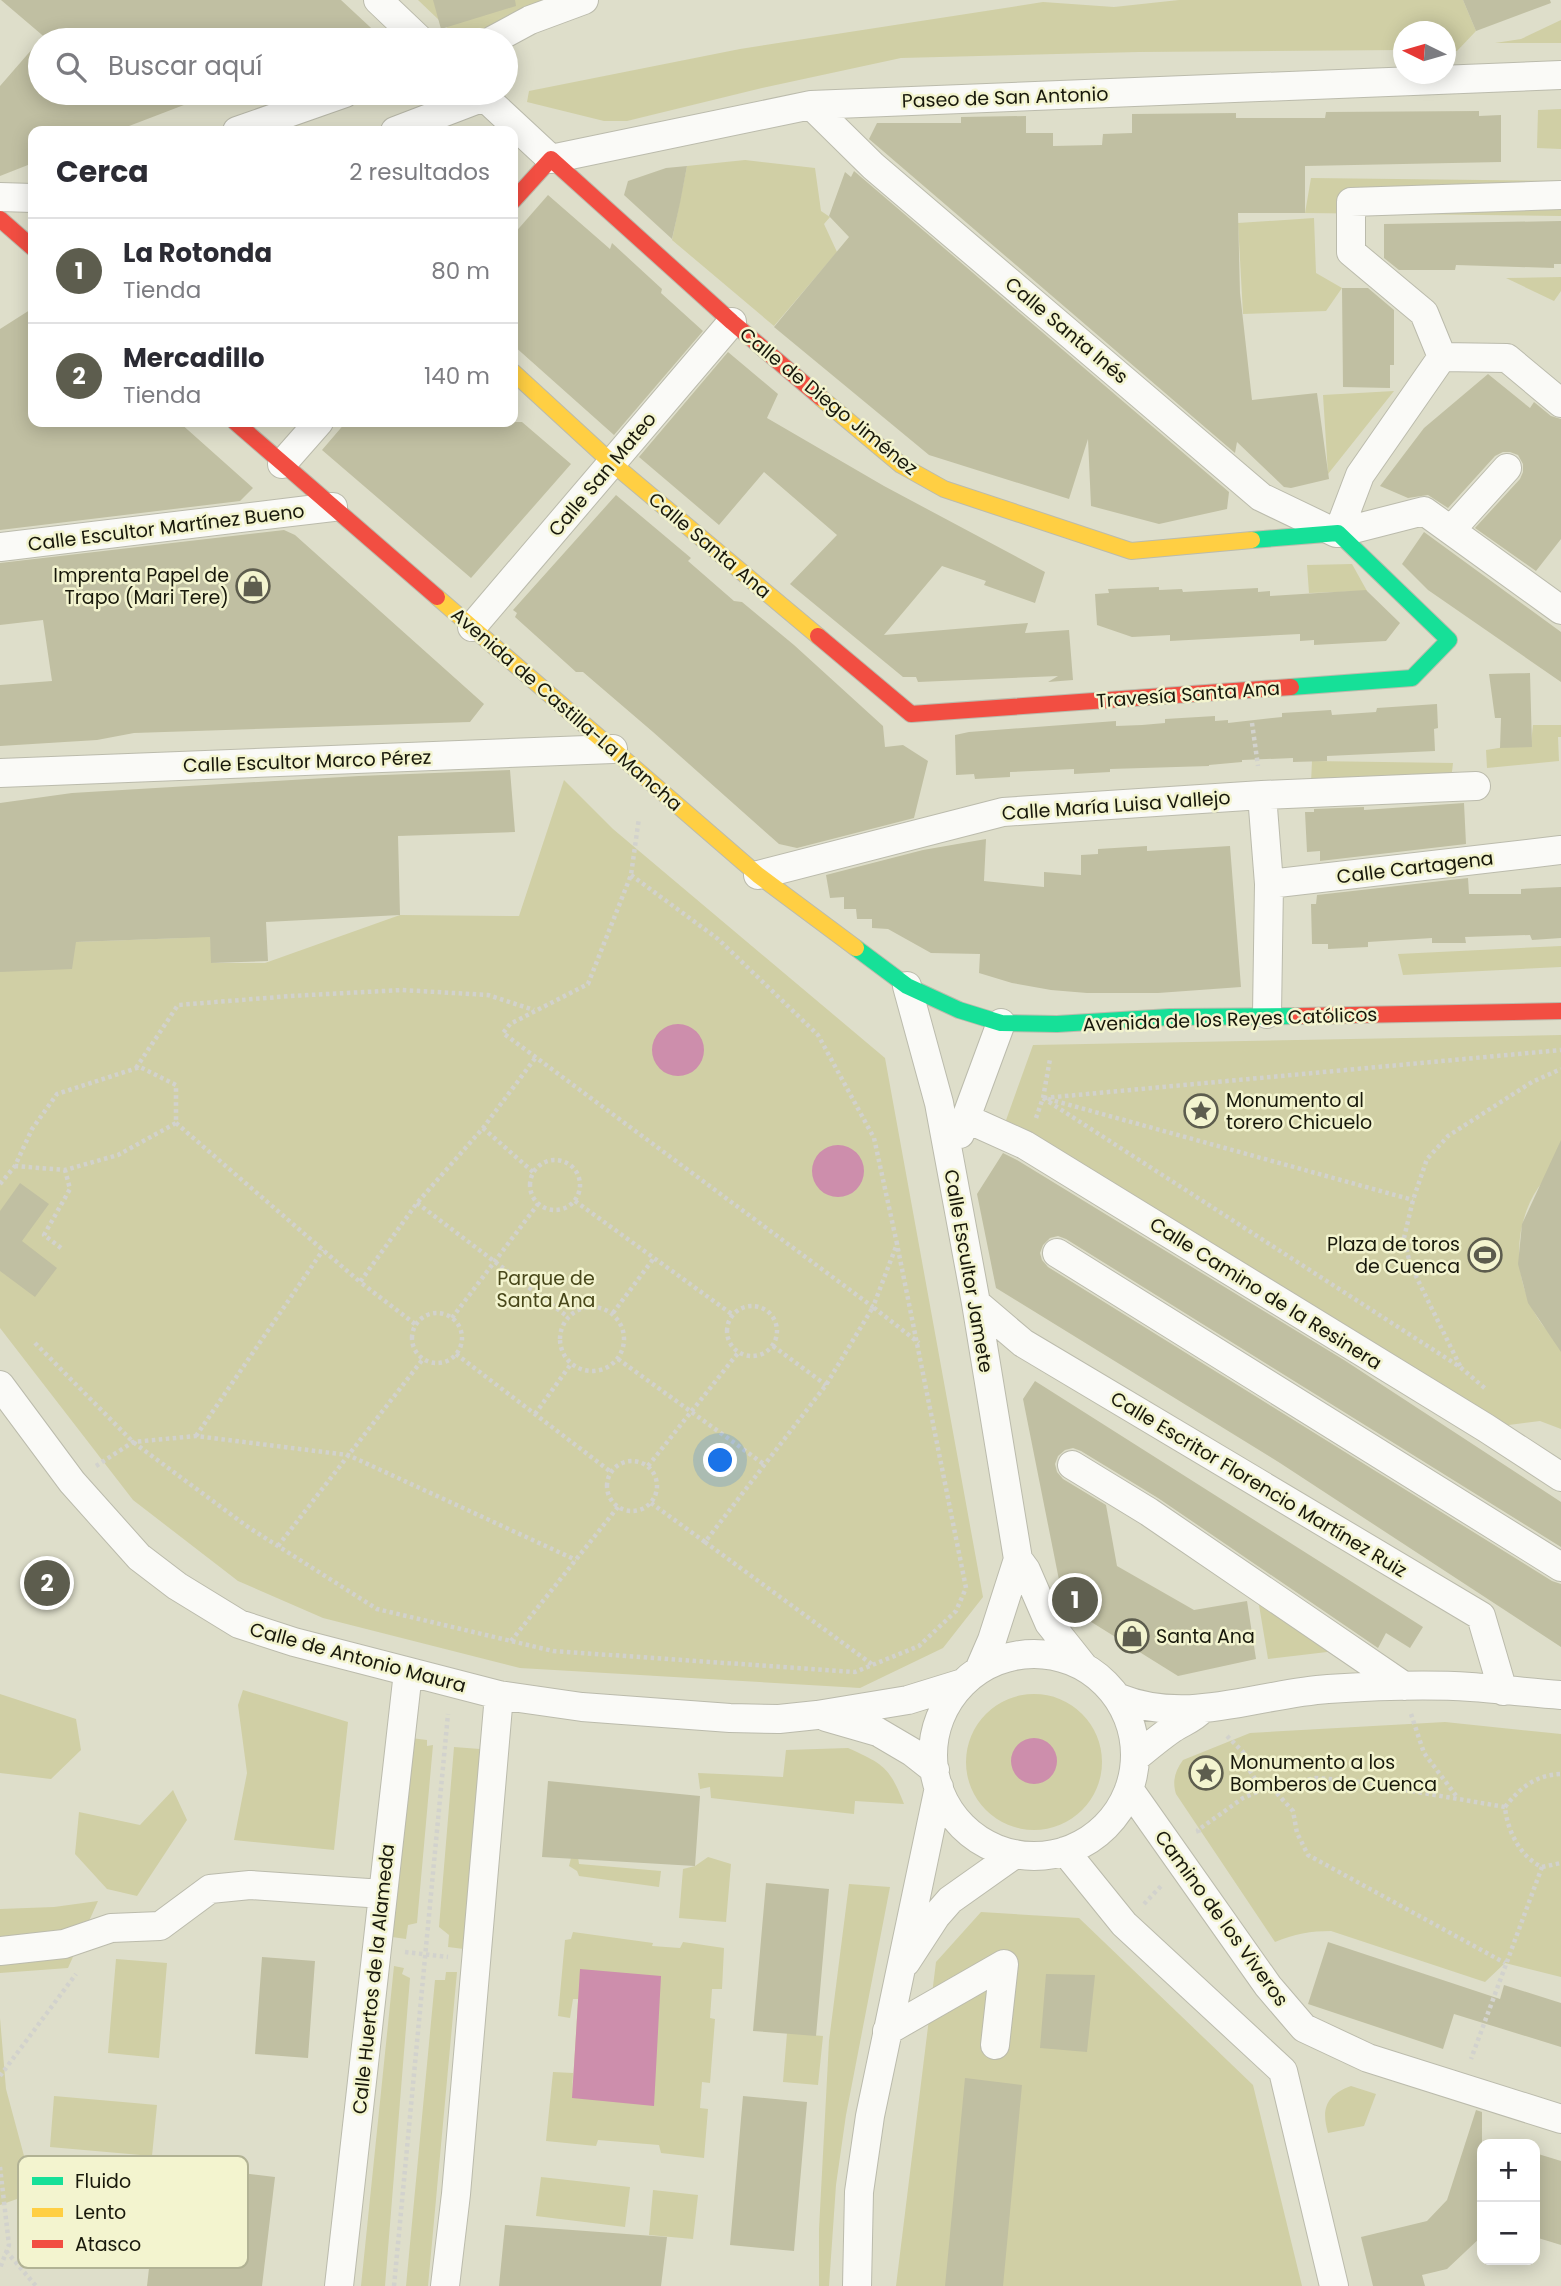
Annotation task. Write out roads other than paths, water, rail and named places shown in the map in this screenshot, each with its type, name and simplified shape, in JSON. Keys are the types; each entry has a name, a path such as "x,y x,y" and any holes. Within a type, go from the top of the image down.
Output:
{"street":[{"path":"378,0 407,28"},
{"path":"515,28 584,0"},
{"name":"Paseo de San Antonio","path":"551,159 811,105 1561,75"},
{"path":"251,126 311,105"},
{"path":"407,126 458,105"},
{"path":"493,105 515,126"},
{"name":"Calle Santa Inés","path":"811,105 873,166 1261,496 1338,533"},
{"path":"518,128 551,159 518,195"},
{"name":"Calle de Diego Jiménez","path":"551,159 732,321 901,465 944,489 1130,551 1338,533"},
{"path":"1442,357 1424,313 1351,252 1351,202 1561,195"},
{"path":"0,197 28,198"},
{"path":"0,219 28,244"},
{"name":"Calle San Mateo","path":"472,627 732,321"},
{"path":"1338,533 1360,475 1442,357"},
{"path":"1442,357 1507,358 1561,403"},
{"name":"Calle Santa Ana","path":"518,378 612,463 911,714"},
{"name":"Avenida de Castilla-La Mancha","path":"241,427 758,875 907,986"},
{"path":"282,464 315,427"},
{"path":"1451,530 1507,468"},
{"name":"Calle Escultor Martínez Bueno","path":"0,547 333,507"},
{"path":"1338,533 1424,511 1558,603"},
{"name":"Travesía Santa Ana","path":"911,714 1412,678 1450,640 1338,533"},
{"name":"Calle Escultor Marco Pérez","path":"0,773 613,749"},
{"name":"Calle María Luisa Vallejo","path":"758,875 1003,812 1262,795 1476,786"},
{"path":"1262,795 1269,884 1267,1014"},
{"name":"Calle Cartagena","path":"1269,884 1561,850"},
{"name":"Avenida de los Reyes Católicos","path":"907,986 959,1010 1001,1023 1056,1024 1267,1014 1480,1014 1561,1011"},
{"name":"Calle Escultor Jamete","path":"907,986 939,1103 976,1303 1018,1559 1026,1570 1049,1623 1084,1667"},
{"path":"950,1163 1001,1023"},
{"name":"Calle Camino de la Resinera","path":"965,1118 1026,1145 1561,1477"},
{"path":"1057,1253 1561,1567"},
{"name":"Calle Escritor Florencio Martínez Ruiz","path":"976,1303 1023,1343 1481,1616 1503,1691"},
{"name":"Calle de Antonio Maura","path":"0,1385 72,1482 139,1557 177,1586 239,1624 294,1643 499,1695 582,1707 730,1718 779,1719 908,1700 971,1677"},
{"path":"1072,1465 1149,1512 1404,1686"},
{"name":"Calle Escultor Jamete","path":"971,1677 992,1640 1018,1559"},
{"path":"857,2286 859,2192 870,2116 903,1968 904,1948 937,1779 934,1744 941,1714 971,1677 1000,1659 1034,1653 1068,1659 1097,1675 1119,1699 1132,1727 1135,1758 1129,1790 1117,1813 1100,1832 1078,1847 1065,1851 1041,1856 1015,1854 991,1846 970,1833 948,1807 937,1779"},
{"name":"Calle Huertos de la Alameda","path":"339,2286 408,1672"},
{"path":"1119,1699 1155,1709 1183,1711 1327,1689 1470,1687 1561,1695"},
{"path":"445,2286 456,2194 499,1695"},
{"path":"1135,1758 1174,1727 1196,1716 1201,1710"},
{"name":"Calle de Antonio Maura","path":"817,1715 878,1732 912,1752 937,1779"},
{"name":"Camino de los Viveros","path":"1129,1790 1268,1986 1304,2028 1368,2058 1561,2119"},
{"path":"1065,1851 1124,1924 1283,2071 1334,2286"},
{"path":"903,1968 936,1916 950,1900 1015,1854"},
{"path":"0,1951 64,1944 110,1928 160,1926 210,1889 250,1885 383,1894"},
{"path":"887,2031 1004,1964 995,2045"}],"place":[{"name":"Imprenta Papel de Trapo (Mari Tere)","path":"253,586"},
{"name":"Monumento al torero Chicuelo","path":"1201,1111"},
{"name":"Plaza de toros de Cuenca","path":"1485,1255"},
{"name":"Mercadillo","path":"47,1583"},
{"name":"La Rotonda","path":"1075,1600"},
{"name":"Santa Ana","path":"1132,1636"},
{"name":"Monumento a los Bomberos de Cuenca","path":"1206,1773"}],"park label":[{"name":"Parque de Santa Ana","path":"546,1289"}]}
